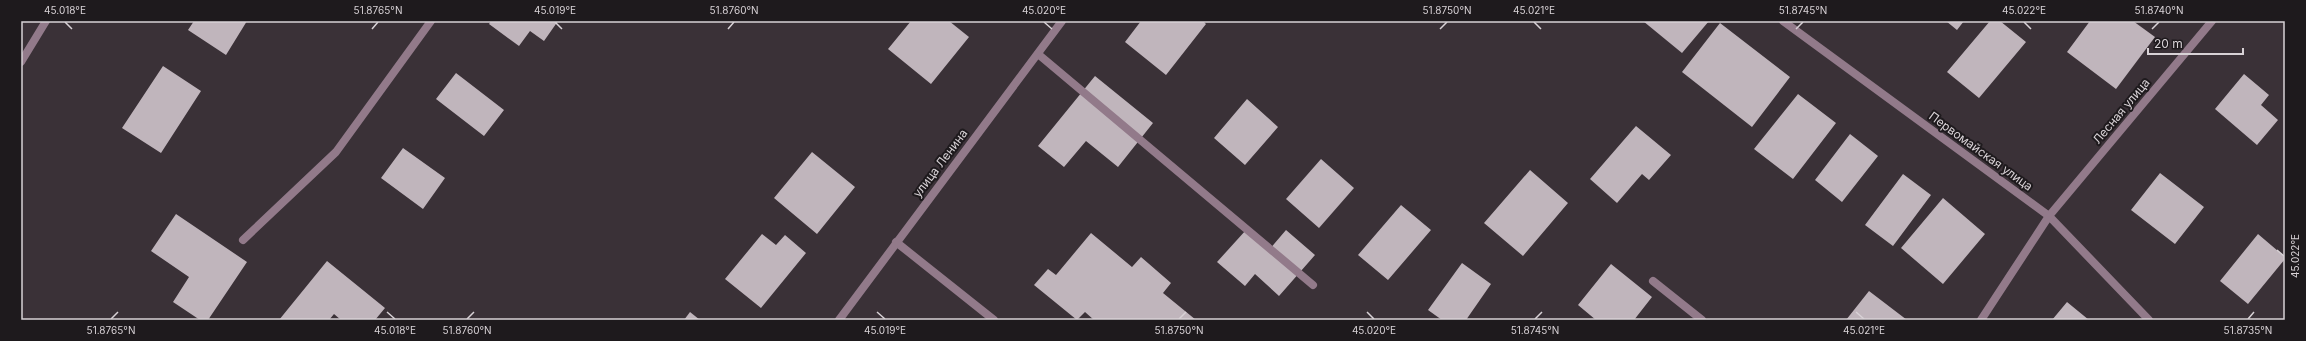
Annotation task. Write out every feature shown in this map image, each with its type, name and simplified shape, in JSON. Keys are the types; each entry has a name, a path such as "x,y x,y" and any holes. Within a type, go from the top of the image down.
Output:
{"street":[{"path":"21,62 46,21"},
{"path":"243,240 336,152 431,21"},
{"name":"улица Ленина","path":"839,320 1062,21"},
{"name":"Первомайская улица","path":"1783,21 2049,216 2150,320"},
{"name":"Лесная улица","path":"1981,320 2049,216 2212,21"},
{"path":"1038,54 1313,285"},
{"path":"896,242 994,320"},
{"path":"1653,281 1702,320"}],"building":[{"path":"194,21 247,21 226,55 188,30"},
{"path":"491,21 558,21 544,41 530,31 519,46 489,24"},
{"path":"911,21 949,21 969,37 931,84 888,49"},
{"path":"1141,21 1203,21 1206,24 1166,75 1125,42"},
{"path":"1643,21 1709,21 1682,53"},
{"path":"1946,21 1964,21 1957,30"},
{"path":"1990,21 2000,21 2026,42 1979,98 1947,72"},
{"path":"2090,21 2133,21 2155,37 2116,89 2067,52"},
{"path":"1720,23 1790,77 1752,127 1682,72"},
{"path":"163,66 201,91 161,153 122,128"},
{"path":"456,73 504,110 484,136 436,99"},
{"path":"2244,74 2269,95 2261,105 2278,120 2257,145 2215,109"},
{"path":"1095,76 1153,123 1118,167 1086,141 1064,167 1038,146"},
{"path":"1798,94 1836,123 1793,179 1754,149"},
{"path":"1247,99 1278,127 1245,165 1214,138"},
{"path":"1636,126 1671,155 1649,180 1642,174 1617,203 1590,179"},
{"path":"1850,134 1878,156 1842,202 1815,180"},
{"path":"403,148 445,178 423,209 381,178"},
{"path":"812,152 855,187 817,234 774,198"},
{"path":"1321,159 1354,188 1319,228 1286,199"},
{"path":"1530,170 1568,203 1523,256 1484,223"},
{"path":"2160,173 2204,207 2175,244 2131,210"},
{"path":"1903,174 1931,195 1893,246 1865,225"},
{"path":"1943,198 1985,234 1943,284 1901,248"},
{"path":"1401,205 1431,230 1388,280 1358,255"},
{"path":"176,214 247,262 208,320 200,320 173,302 189,277 151,251"},
{"path":"1246,230 1269,250 1286,230 1315,255 1279,296 1255,274 1245,286 1217,262"},
{"path":"1091,233 1132,267 1141,257 1171,283 1163,293 1196,320 1094,320 1085,312 1077,320 1034,285 1048,269 1056,275"},
{"path":"762,234 776,245 785,235 806,253 761,308 725,279"},
{"path":"2258,234 2285,257 2285,259 2248,304 2220,281"},
{"path":"327,261 385,308 375,320 341,320 334,314 329,320 279,320"},
{"path":"1462,263 1491,284 1466,320 1442,320 1428,310"},
{"path":"1611,264 1652,297 1634,320 1596,320 1578,305"},
{"path":"1869,291 1907,320 1846,320"},
{"path":"2067,302 2089,320 2052,320"},
{"path":"690,312 700,320 684,320"}]}
